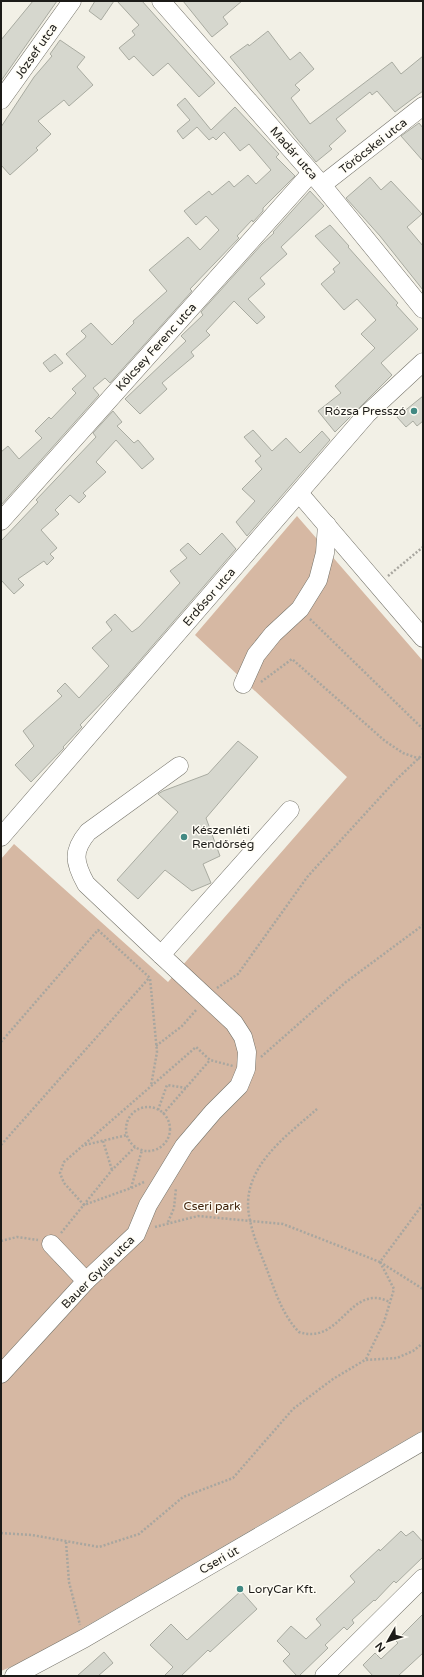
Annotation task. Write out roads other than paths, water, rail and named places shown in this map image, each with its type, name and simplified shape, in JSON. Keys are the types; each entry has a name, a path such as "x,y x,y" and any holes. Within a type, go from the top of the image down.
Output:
{"street":[{"name":"József utca","path":"1,100 72,1"},
{"name":"Madár utca","path":"161,1 317,179 423,309"},
{"name":"Töröcskei utca","path":"317,179 423,106"},
{"name":"Kölcsey Ferenc utca","path":"1,521 317,179"},
{"name":"Erdősor utca","path":"1,837 367,414 423,362"},
{"path":"299,493 423,638"},
{"path":"244,684 256,655 273,634 300,609 318,580 325,553 326,525"},
{"path":"179,766 88,832 79,843 76,856 78,870 86,884 161,955 290,810"},
{"name":"Bauer Gyula utca","path":"1,1374 86,1281 136,1234 148,1205 184,1146 213,1112 239,1086 246,1069 248,1052 243,1037 234,1023 161,955"},
{"path":"51,1244 86,1281"},
{"name":"Cseri út","path":"14,1676 85,1638 423,1441"},
{"path":"324,1676 423,1578"}],"place":[{"name":"Rózsa Presszó","path":"414,411"},
{"name":"Készenléti Rendőrség","path":"184,837"},
{"name":"LoryCar Kft.","path":"240,1589"}],"park label":[{"name":"Cseri park","path":"212,1206"}]}
